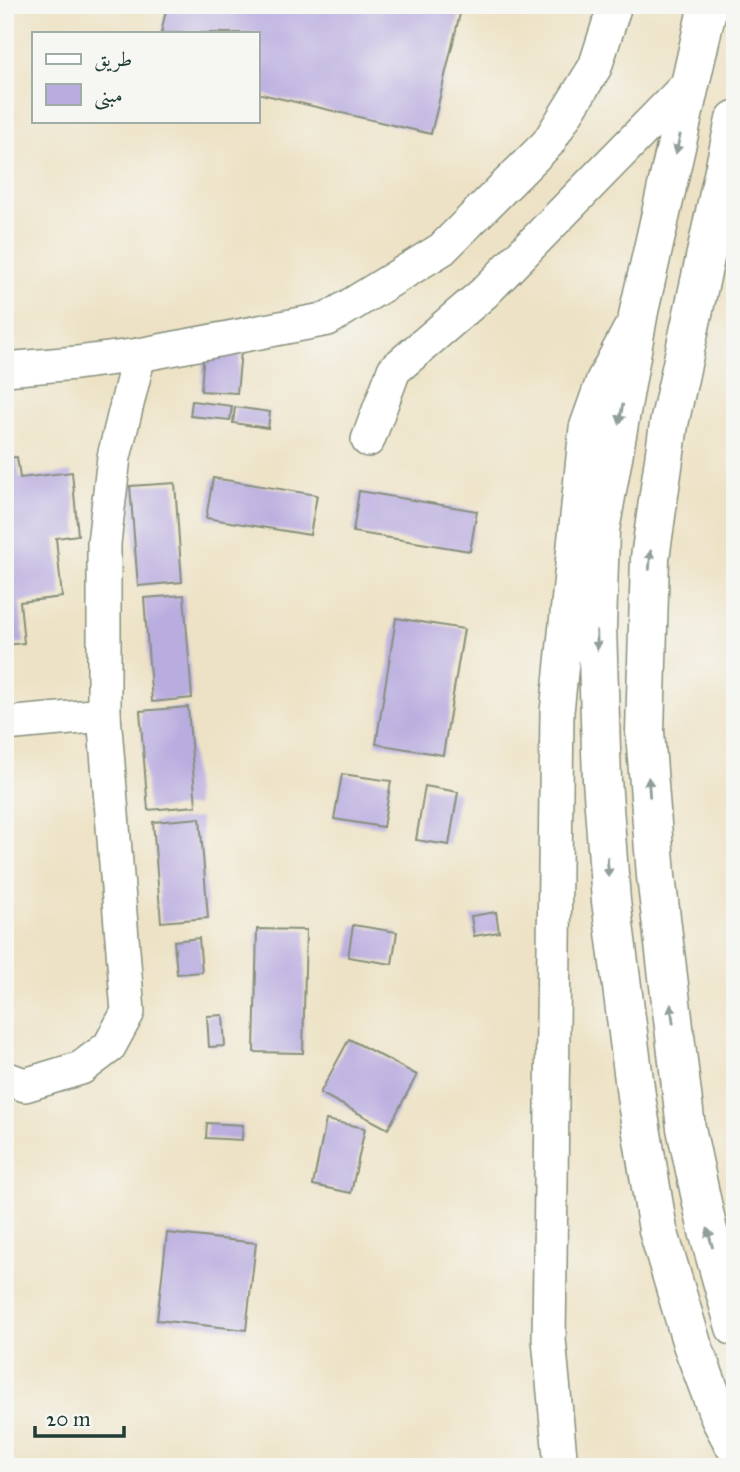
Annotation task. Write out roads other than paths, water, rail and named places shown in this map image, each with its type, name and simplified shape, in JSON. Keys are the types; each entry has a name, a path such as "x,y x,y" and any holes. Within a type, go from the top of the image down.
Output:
{"highway":[{"path":"708,5 639,311 600,530 597,628 602,780 611,901 637,1103 658,1230 692,1344 720,1418 735,1446"},
{"path":"735,120 669,424 652,544 645,732 656,876 686,1128 708,1231 735,1327"}],"street":[{"path":"5,369 139,355 328,319 442,249 548,143 595,67 615,5"},
{"path":"368,440 394,370 484,293 692,80"},
{"path":"561,1467 549,1339 557,712 586,428 603,380 639,311"},
{"path":"5,1078 25,1085 81,1068 109,1047 128,1012 104,715 104,542 114,457 139,355"},
{"path":"5,724 104,715"}]}
